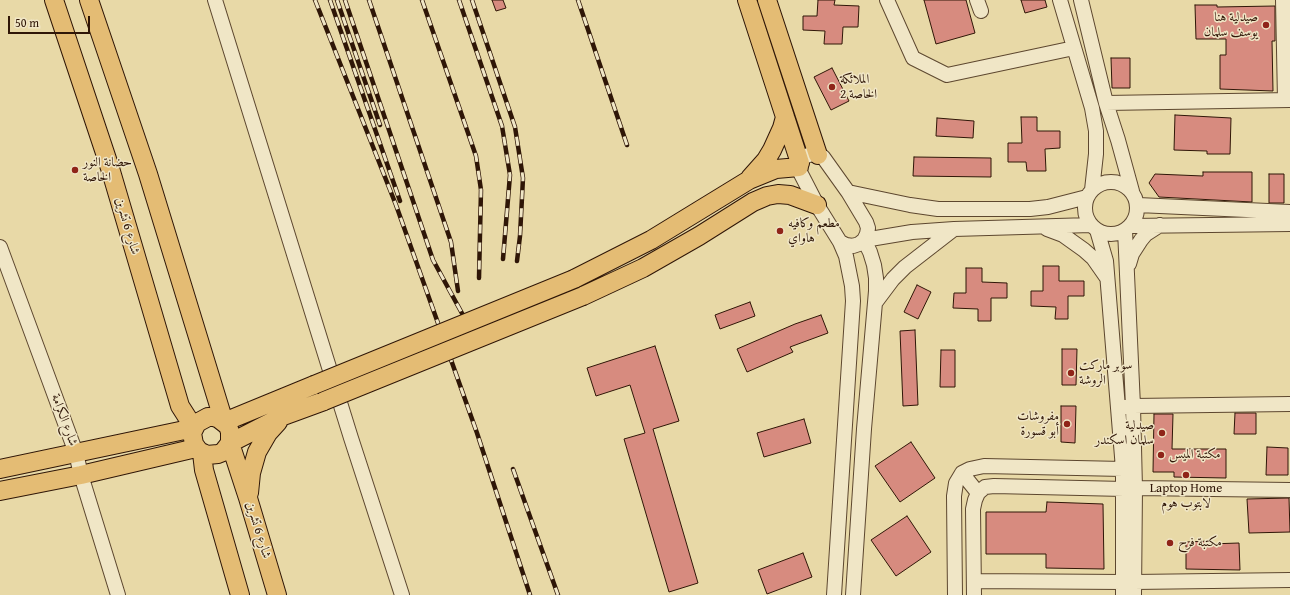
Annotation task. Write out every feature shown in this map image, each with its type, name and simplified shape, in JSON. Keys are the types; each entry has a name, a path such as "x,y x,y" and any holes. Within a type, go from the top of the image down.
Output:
{"main road":[{"name":"شارع 6 تشرين","path":"54,0 110,168 180,406 194,428"},
{"path":"89,0 148,174 224,422 230,432 230,443"},
{"path":"240,595 199,451 192,439 194,428 197,423 208,417 214,417 224,422 574,278 651,240 749,180 776,169 799,165 747,0"},
{"path":"767,0 818,155"},
{"path":"749,180 766,160 772,150 780,134 785,117"},
{"path":"0,491 199,451 212,456 218,454 223,452 230,443 284,416 583,296 649,265 753,202 767,196 778,194 790,195 817,205"},
{"path":"248,498 251,473 257,452 268,433 284,416"},
{"path":"0,469 194,428"},
{"name":"شارع 6 تشرين","path":"230,443 277,595"}],"street":[{"path":"215,0 351,438 402,595"},
{"path":"887,0 913,58 947,74 1074,48"},
{"path":"1060,0 1092,108 1096,131 1096,154 1090,194"},
{"path":"1081,0 1106,103 1132,191"},
{"path":"1106,103 1287,100 1283,0"},
{"path":"834,595 853,301 850,270 846,256 840,242 802,177 799,165 804,157 811,154 823,157 848,192 868,228 864,240 859,244 853,246 840,242"},
{"path":"1129,488 1123,469 1106,261 1094,228 1087,218 1085,211 1085,204 1090,194 1097,186 1104,182 1119,183 1126,186 1136,197 1138,205 1138,212 1135,219 1128,228 1127,270 1133,406 1129,488 1129,588"},
{"path":"848,192 910,205 938,209 1030,209 1048,207 1090,194"},
{"path":"1138,205 1290,212"},
{"path":"864,240 912,232 954,229 1039,226 1094,228 1104,233 1111,234 1118,233 1128,228 1160,225 1290,224"},
{"path":"1127,270 1132,254 1141,240 1146,234 1160,225"},
{"path":"1039,226 1052,230 1074,242 1093,258 1108,279"},
{"path":"874,305 893,279 905,267 954,229"},
{"path":"853,595 864,429 876,291 874,265 864,240"},
{"name":"شارع الكرامة","path":"0,248 76,453 81,475 118,595"},
{"path":"1118,408 1133,406 1290,404"},
{"path":"955,595 954,496 956,483 962,473 970,469 984,466 1123,469"},
{"path":"962,473 978,493"},
{"path":"1290,490 994,486 985,487 978,493 973,509 974,588 1129,588 1290,580"}],"building":[{"path":"492,0 503,0 506,8 496,11"},
{"path":"818,0 835,0 834,5 859,6 858,27 843,27 842,44 824,44 825,31 803,30 803,16 817,16"},
{"path":"924,0 966,0 975,33 936,44"},
{"path":"1021,0 1045,0 1047,7 1025,13"},
{"path":"1195,5 1217,5 1217,7 1275,6 1275,41 1272,41 1273,91 1220,89 1220,55 1226,55 1226,39 1196,39"},
{"path":"1111,58 1130,58 1130,88 1112,88"},
{"path":"832,68 849,101 831,110 814,77"},
{"path":"1175,115 1231,118 1230,154 1207,154 1207,151 1174,150"},
{"path":"1021,117 1037,117 1037,131 1060,131 1060,148 1045,149 1046,171 1027,171 1026,162 1008,162 1008,143 1022,143"},
{"path":"937,118 974,121 973,138 936,136"},
{"path":"914,157 991,158 991,177 913,176"},
{"path":"1203,172 1252,172 1252,202 1159,197 1149,183 1155,174 1203,176"},
{"path":"1269,174 1284,174 1284,203 1269,203"},
{"path":"1043,266 1059,266 1059,281 1084,281 1084,296 1068,296 1068,319 1055,319 1056,307 1031,306 1031,291 1043,291"},
{"path":"966,268 982,268 982,282 1007,283 1007,298 991,298 991,321 978,321 978,309 953,308 954,293 966,293"},
{"path":"917,285 931,292 918,319 904,312"},
{"path":"750,302 755,316 720,329 715,315"},
{"path":"821,315 828,333 790,347 793,352 747,372 737,349 795,324"},
{"path":"915,330 918,405 903,406 900,331"},
{"path":"655,346 679,421 653,429 698,583 669,592 624,439 645,433 630,385 596,396 587,368"},
{"path":"1062,349 1077,349 1076,385 1062,385"},
{"path":"941,350 955,350 955,387 940,387"},
{"path":"1061,406 1076,406 1075,443 1061,442"},
{"path":"1235,413 1256,413 1256,434 1234,434"},
{"path":"1154,414 1173,414 1172,449 1226,449 1226,478 1174,477 1174,472 1153,472"},
{"path":"804,419 811,443 764,457 757,433"},
{"path":"911,442 935,478 900,502 875,466"},
{"path":"1267,447 1288,448 1288,475 1266,475"},
{"path":"1289,498 1290,532 1249,533 1247,499"},
{"path":"1047,502 1103,504 1104,569 1046,568 1046,554 986,554 986,512 1046,512"},
{"path":"907,516 931,552 896,576 871,540"},
{"path":"1209,541 1209,544 1239,543 1240,570 1186,569 1186,542"},
{"path":"803,553 812,577 767,594 758,570"}],"railway":[{"path":"315,0 396,205 477,433 530,595"},
{"path":"330,0 400,201"},
{"path":"337,0 380,125"},
{"path":"345,0 433,260 464,317"},
{"path":"369,0 451,242 458,291"},
{"path":"422,0 476,156 481,190 479,278"},
{"path":"459,0 502,126 510,175 503,259"},
{"path":"472,0 515,127 523,178 517,261"},
{"path":"578,0 627,145"},
{"path":"513,469 558,595"}],"place":[{"name":"صيدلية هنا يوسف سلمان","path":"1266,25"},
{"name":"الملائكة الخاصة 2","path":"832,87"},
{"name":"حضانة النور الخاصة","path":"75,170"},
{"name":"مطعم وكافيه هاواي","path":"780,231"},
{"name":"سوبر ماركت الروشة","path":"1071,373"},
{"name":"مفروشات أبو قسورة","path":"1067,424"},
{"name":"صيدلية سلمان اسكندر","path":"1162,433"},
{"name":"مكتبة الميس","path":"1161,455"},
{"name":"Laptop Home لابتوب هوم","path":"1186,475"},
{"name":"مكتبة فرح","path":"1170,543"}]}
